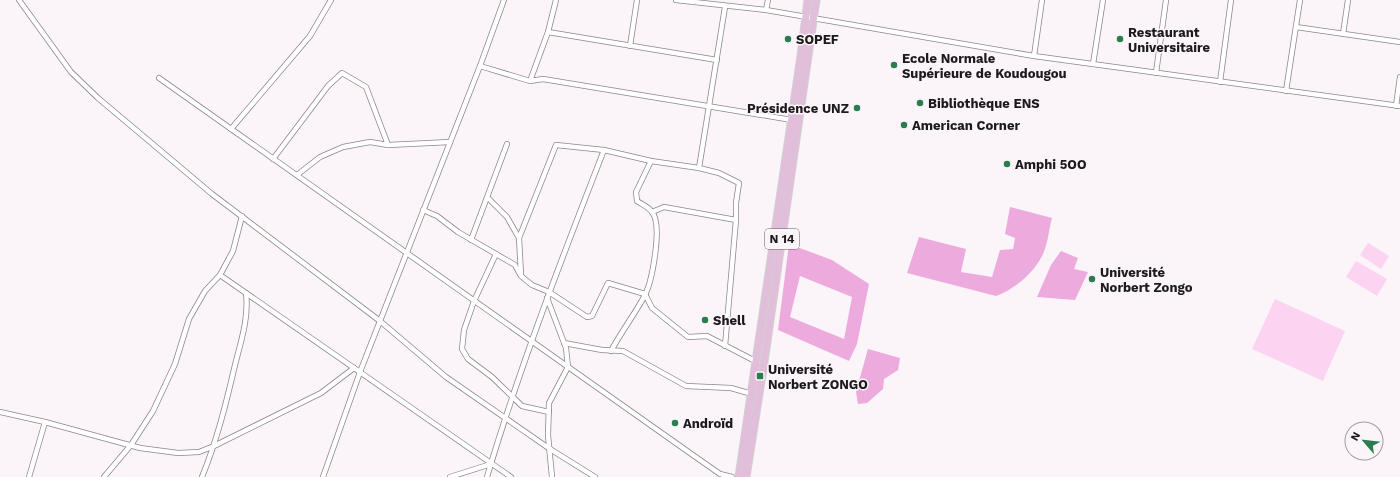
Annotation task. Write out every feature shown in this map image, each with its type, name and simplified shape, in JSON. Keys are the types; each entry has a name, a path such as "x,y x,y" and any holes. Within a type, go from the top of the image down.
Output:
{"main road":[{"name":"N 14","path":"739,477 757,362 808,0"},
{"name":"N 14","path":"746,477 816,0"}],"street":[{"path":"19,0 76,77 98,98 242,216 380,321 446,377 550,449 596,477"},
{"path":"231,128 310,36 331,0"},
{"path":"323,477 360,372 480,66 504,0"},
{"path":"530,81 548,32 556,0"},
{"path":"630,46 637,0"},
{"path":"676,0 725,7 766,10 1034,56 1398,106 1400,77"},
{"path":"766,10 768,0"},
{"path":"1034,56 1042,0"},
{"path":"1093,64 1103,0"},
{"path":"1156,73 1166,0"},
{"path":"1220,82 1231,0"},
{"path":"1286,91 1300,0"},
{"path":"1343,34 1348,0"},
{"path":"699,168 725,7"},
{"path":"1296,27 1400,42"},
{"path":"548,32 717,60"},
{"path":"480,66 530,81 544,79 792,120"},
{"path":"273,159 328,86 342,74 366,87 388,145"},
{"path":"160,78 406,254 474,300 719,476 732,477"},
{"path":"297,175 320,157 343,147 370,142 388,145 450,142"},
{"path":"471,240 488,198 506,144"},
{"path":"521,276 519,238 556,145 604,150 651,161 699,168 719,173 739,183 736,203 726,346"},
{"path":"487,477 513,395 547,298 604,150"},
{"path":"611,351 645,294 658,238 656,223 652,212 637,201 636,192 651,161"},
{"path":"488,198 507,217 519,238"},
{"path":"652,212 664,207 736,220"},
{"path":"423,210 436,216 471,240 515,265 521,276 532,285 550,292 587,317 592,316 608,283 645,294 652,308 688,337 707,336 757,362"},
{"path":"104,477 131,446 153,411 175,364 189,319 205,291 220,275 233,251 242,216"},
{"path":"496,254 474,300 464,330 462,349 468,359 513,395 522,406 549,412"},
{"path":"220,275 511,477"},
{"path":"202,477 214,446 228,398 247,315 246,293"},
{"path":"547,298 564,343 568,367 549,403 548,435 552,477"},
{"path":"564,343 611,351 623,351 686,386 731,388 752,394"},
{"path":"0,412 45,422 131,446 178,453 199,452 320,393 354,368"},
{"path":"29,477 45,422"},
{"path":"450,477 491,464"}],"shaded area":[{"path":"1010,207 1052,218 1043,254 1035,267 1017,285 996,296 907,273 919,237 966,249 961,272 992,277 1000,250 1013,249 1015,238 1005,234"},
{"path":"1368,243 1389,256 1381,269 1360,255"},
{"path":"789,244 832,260 869,284 857,344 849,361 778,330","holes":["800,276 852,297 844,339 790,317"]},
{"path":"1061,251 1078,258 1074,269 1088,272 1075,300 1037,297 1051,265"},
{"path":"1356,261 1387,279 1377,296 1346,277"},
{"path":"1275,299 1345,331 1323,381 1252,349"},
{"path":"868,349 900,358 898,370 884,379 883,389 867,403 858,404 856,392"}],"place":[{"name":"SOPEF","path":"788,39"},
{"name":"Restaurant Universitaire","path":"1120,39"},
{"name":"Ecole Normale Supérieure de Koudougou","path":"894,65"},
{"name":"Bibliothèque ENS","path":"920,103"},
{"name":"Présidence UNZ","path":"857,108"},
{"name":"American Corner","path":"904,125"},
{"name":"Amphi 5OO","path":"1007,164"},
{"name":"Université Norbert Zongo","path":"1092,279"},
{"name":"Shell","path":"705,320"},
{"name":"Université Norbert ZONGO","path":"760,376"},
{"name":"Androïd","path":"675,423"}]}
